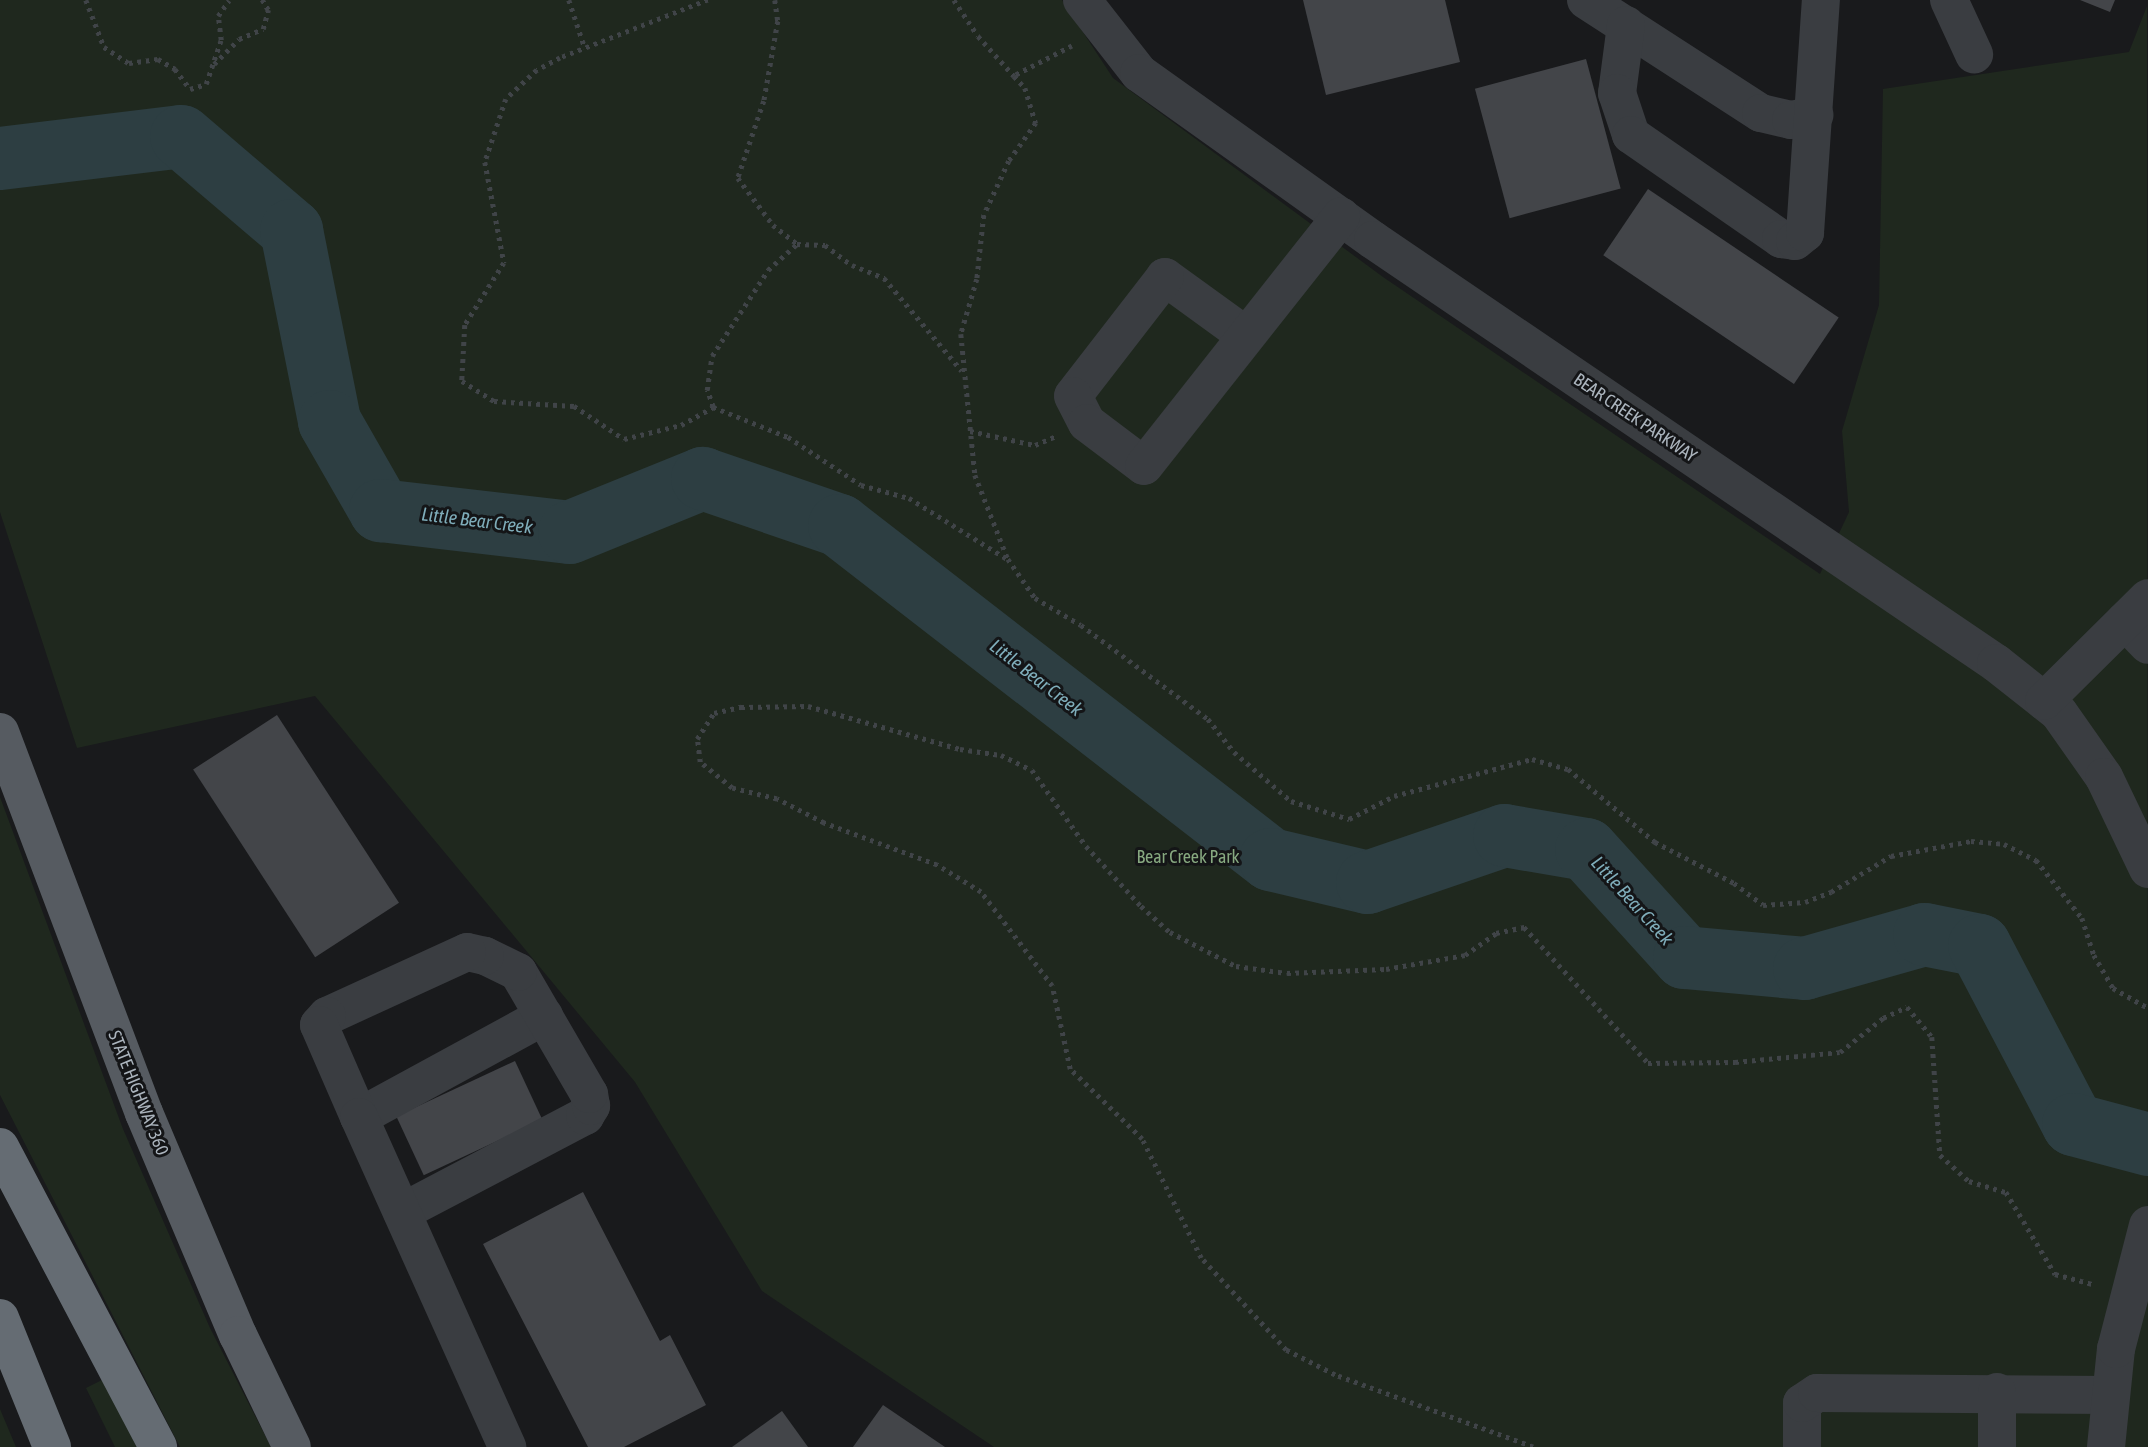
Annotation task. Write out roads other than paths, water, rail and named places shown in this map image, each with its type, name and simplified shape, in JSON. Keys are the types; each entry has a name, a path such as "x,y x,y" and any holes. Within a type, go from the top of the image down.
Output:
{"highway":[{"path":"0,1147 158,1447"},
{"path":"0,1318 52,1447"}],"main road":[{"name":"STATE HIGHWAY 360","path":"0,732 144,1113 238,1335 292,1447"}],"street":[{"path":"1586,0 1762,113 1791,120 1814,115"},
{"path":"1626,25 1617,93 1630,135 1781,239 1795,241 1805,233 1821,0"},
{"path":"1950,0 1974,54"},
{"name":"BEAR CREEK PARKWAY","path":"1092,15 1139,73 1341,217 1996,663 2059,713 2104,777 2148,869"},
{"path":"1245,335 1165,277 1073,396 1087,423 1144,466 1341,217"},
{"path":"2044,701 2140,621"},
{"path":"402,1212 585,1116 591,1105 589,1094 519,972 467,952 327,1016 319,1026 359,1117 507,1447"},
{"path":"359,1117 544,1016"},
{"path":"2106,1447 2116,1349 2136,1280 2148,1225"},
{"path":"1802,1447 1802,1403 1817,1394 1997,1392 2110,1395"},
{"path":"1997,1392 1997,1447"}],"waterway":[{"name":"Little Bear Creek","path":"0,158 181,136 291,230 329,421 380,510 569,532 702,478 839,525 1270,859 1367,882 1504,835 1586,849 1684,957 1804,968 1924,934 1979,945 2073,1124 2148,1144"}],"park label":[{"name":"Bear Creek Park","path":"1188,857"}]}
